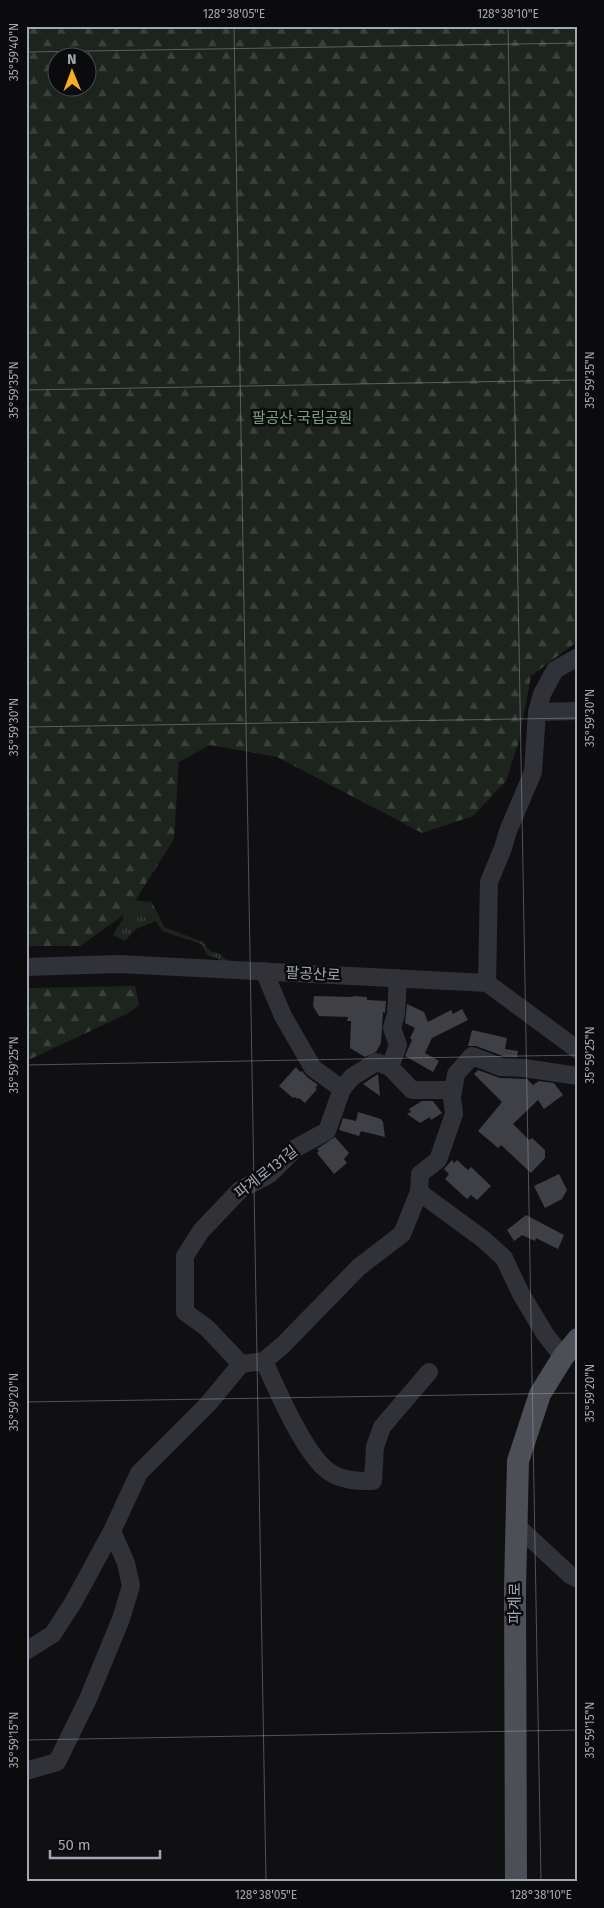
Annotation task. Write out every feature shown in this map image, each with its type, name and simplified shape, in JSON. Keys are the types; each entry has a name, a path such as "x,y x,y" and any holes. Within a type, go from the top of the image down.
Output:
{"main road":[{"name":"파계로","path":"516,1882 516,1525 518,1461 540,1394 563,1357 578,1339"}],"street":[{"path":"578,657 555,670 542,694 537,712 533,772 489,882 488,983 578,1050"},
{"path":"537,712 578,711"},
{"name":"팔공산로","path":"26,967 118,964 488,983"},
{"path":"264,971 283,1016 313,1068 342,1089"},
{"path":"26,1651 53,1634 74,1601 112,1531 138,1473 208,1404 242,1364 264,1361 283,1345 359,1267 402,1234 419,1192 420,1174 438,1160 454,1114 451,1090 412,1090 390,1067 398,1045 392,1028 396,1014 398,978"},
{"path":"452,1096 456,1074 472,1056 501,1068 524,1068 578,1076"},
{"name":"파계로131길","path":"242,1364 208,1328 185,1312 185,1256 201,1231 240,1190 270,1174 296,1148 327,1131 342,1089 352,1077 376,1062 390,1067"},
{"path":"419,1192 483,1239 504,1258 520,1294 545,1334 563,1357"},
{"path":"264,1361 292,1421 312,1454 330,1473 352,1481 373,1481 375,1447 382,1427 429,1372"},
{"path":"516,1525 570,1575 578,1579"},
{"path":"27,1768 57,1762 88,1699 121,1619 131,1586 126,1563 112,1531"}],"green space":[{"name":"팔공산 국립공원","path":"26,26 578,26 578,641 531,676 519,741 506,781 473,816 422,833 277,757 210,745 179,762 174,839 128,912 80,946 26,946"},
{"path":"26,881 123,899 152,902 164,927 203,942 210,951 221,954 225,959 240,964 222,962 217,958 207,955 201,944 162,931 156,921 136,929 125,941 113,935 123,919 123,903"},
{"path":"135,986 139,1005 129,1013 26,1061 26,988"}],"building":[{"path":"314,996 353,996 367,997 367,1000 386,1001 385,1013 383,1012 381,1043 376,1052 365,1057 350,1048 351,1021 347,1021 348,1017 319,1016 313,1006"},
{"path":"407,1004 424,1012 428,1022 451,1010 453,1014 462,1009 468,1020 432,1038 425,1053 439,1061 433,1072 405,1056 415,1028 405,1023"},
{"path":"472,1030 507,1038 505,1049 518,1051 517,1057 503,1056 476,1046 468,1046"},
{"path":"296,1067 318,1085 315,1088 317,1089 305,1103 299,1098 293,1098 279,1086"},
{"path":"478,1070 500,1078 527,1079 533,1085 539,1081 554,1083 563,1095 544,1109 538,1100 513,1124 529,1140 532,1138 545,1150 545,1158 531,1173 501,1145 498,1148 478,1131 502,1102 474,1074"},
{"path":"378,1074 380,1096 363,1084"},
{"path":"422,1101 433,1101 442,1113 431,1120 430,1117 420,1123 407,1114 411,1112 409,1109"},
{"path":"358,1112 381,1119 385,1137 361,1131 359,1136 339,1130 343,1118 356,1121"},
{"path":"335,1137 349,1153 344,1159 347,1163 334,1174 317,1153 319,1151 317,1149"},
{"path":"452,1160 454,1163 457,1160 468,1170 471,1167 491,1186 477,1200 471,1195 467,1199 445,1179 449,1174 444,1169"},
{"path":"559,1174 567,1190 562,1199 545,1208 534,1186"},
{"path":"526,1215 564,1235 558,1249 536,1238 535,1241 522,1235 514,1241 507,1230"}]}
